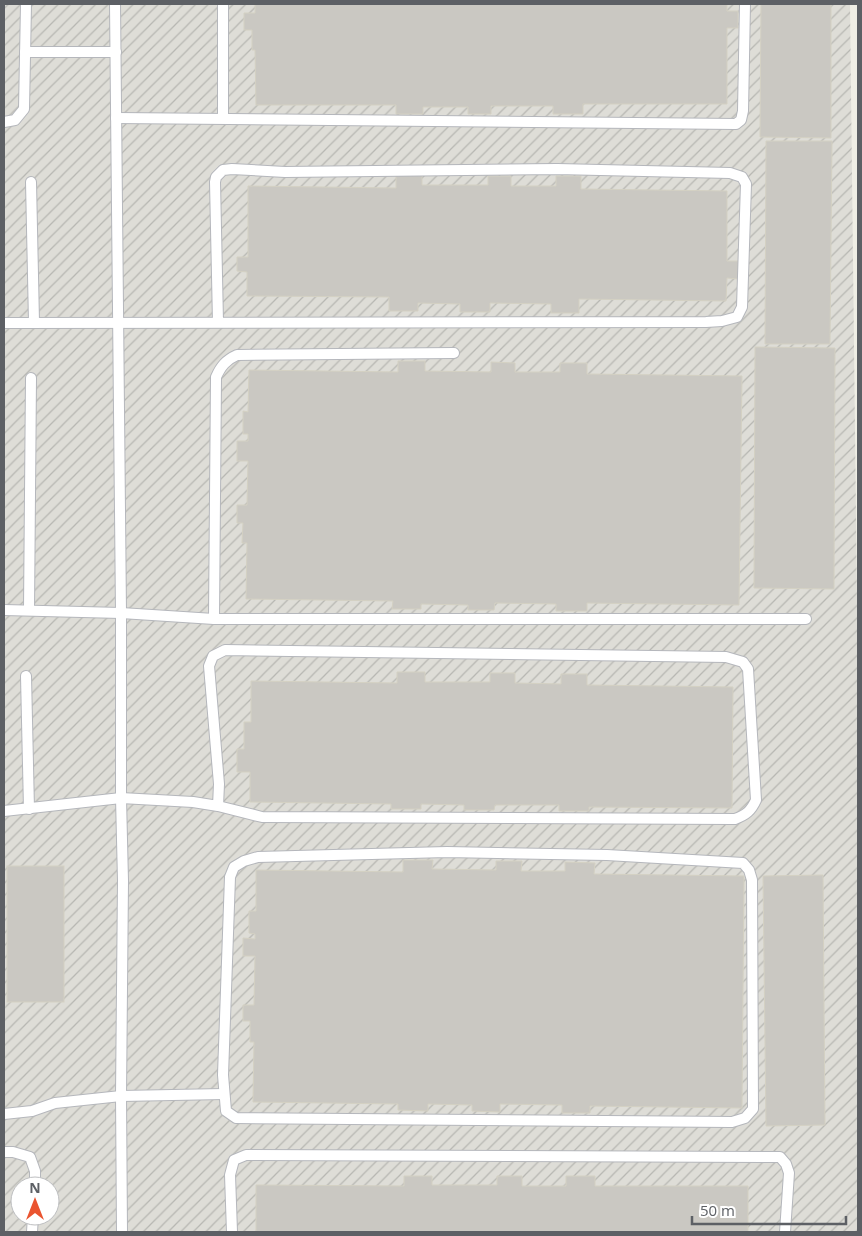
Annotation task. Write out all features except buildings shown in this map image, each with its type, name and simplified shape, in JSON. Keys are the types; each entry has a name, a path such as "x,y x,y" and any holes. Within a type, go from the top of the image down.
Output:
{"lane":[{"path":"4,122 15,120 24,110 26,4"},
{"path":"115,4 123,881 122,1232"},
{"path":"222,118 223,4"},
{"path":"116,118 736,124 741,120 743,111 745,4"},
{"path":"25,52 116,52"},
{"path":"4,322 218,322 722,321 737,317 742,307 746,184 742,177 730,173 557,169 285,172 222,170 216,177 215,182 218,322"},
{"path":"31,182 34,322"},
{"path":"214,619 216,377 220,368 237,355 454,353"},
{"path":"29,610 31,378"},
{"path":"4,610 121,613 214,619 806,619"},
{"path":"4,811 29,810 121,798 193,802 262,817 734,819 744,816 752,810 756,800 748,669 743,662 726,657 225,650 213,656 209,666 219,784 218,806"},
{"path":"26,676 29,810"},
{"path":"447,852 607,855 743,863 749,870 752,880 753,1109 745,1118 732,1122 236,1118 226,1112 224,1094 223,1075 230,877 234,867 244,861 258,857 447,852"},
{"path":"4,1114 32,1111 56,1103 121,1096 224,1094"},
{"path":"4,1152 13,1152 30,1157 36,1171 36,1176"},
{"path":"232,1232 230,1175 234,1160 246,1155 780,1157 786,1164 789,1173 785,1232"}],"shaded area":[{"path":"4,4 850,4 858,687 858,1232 4,1232"}]}
